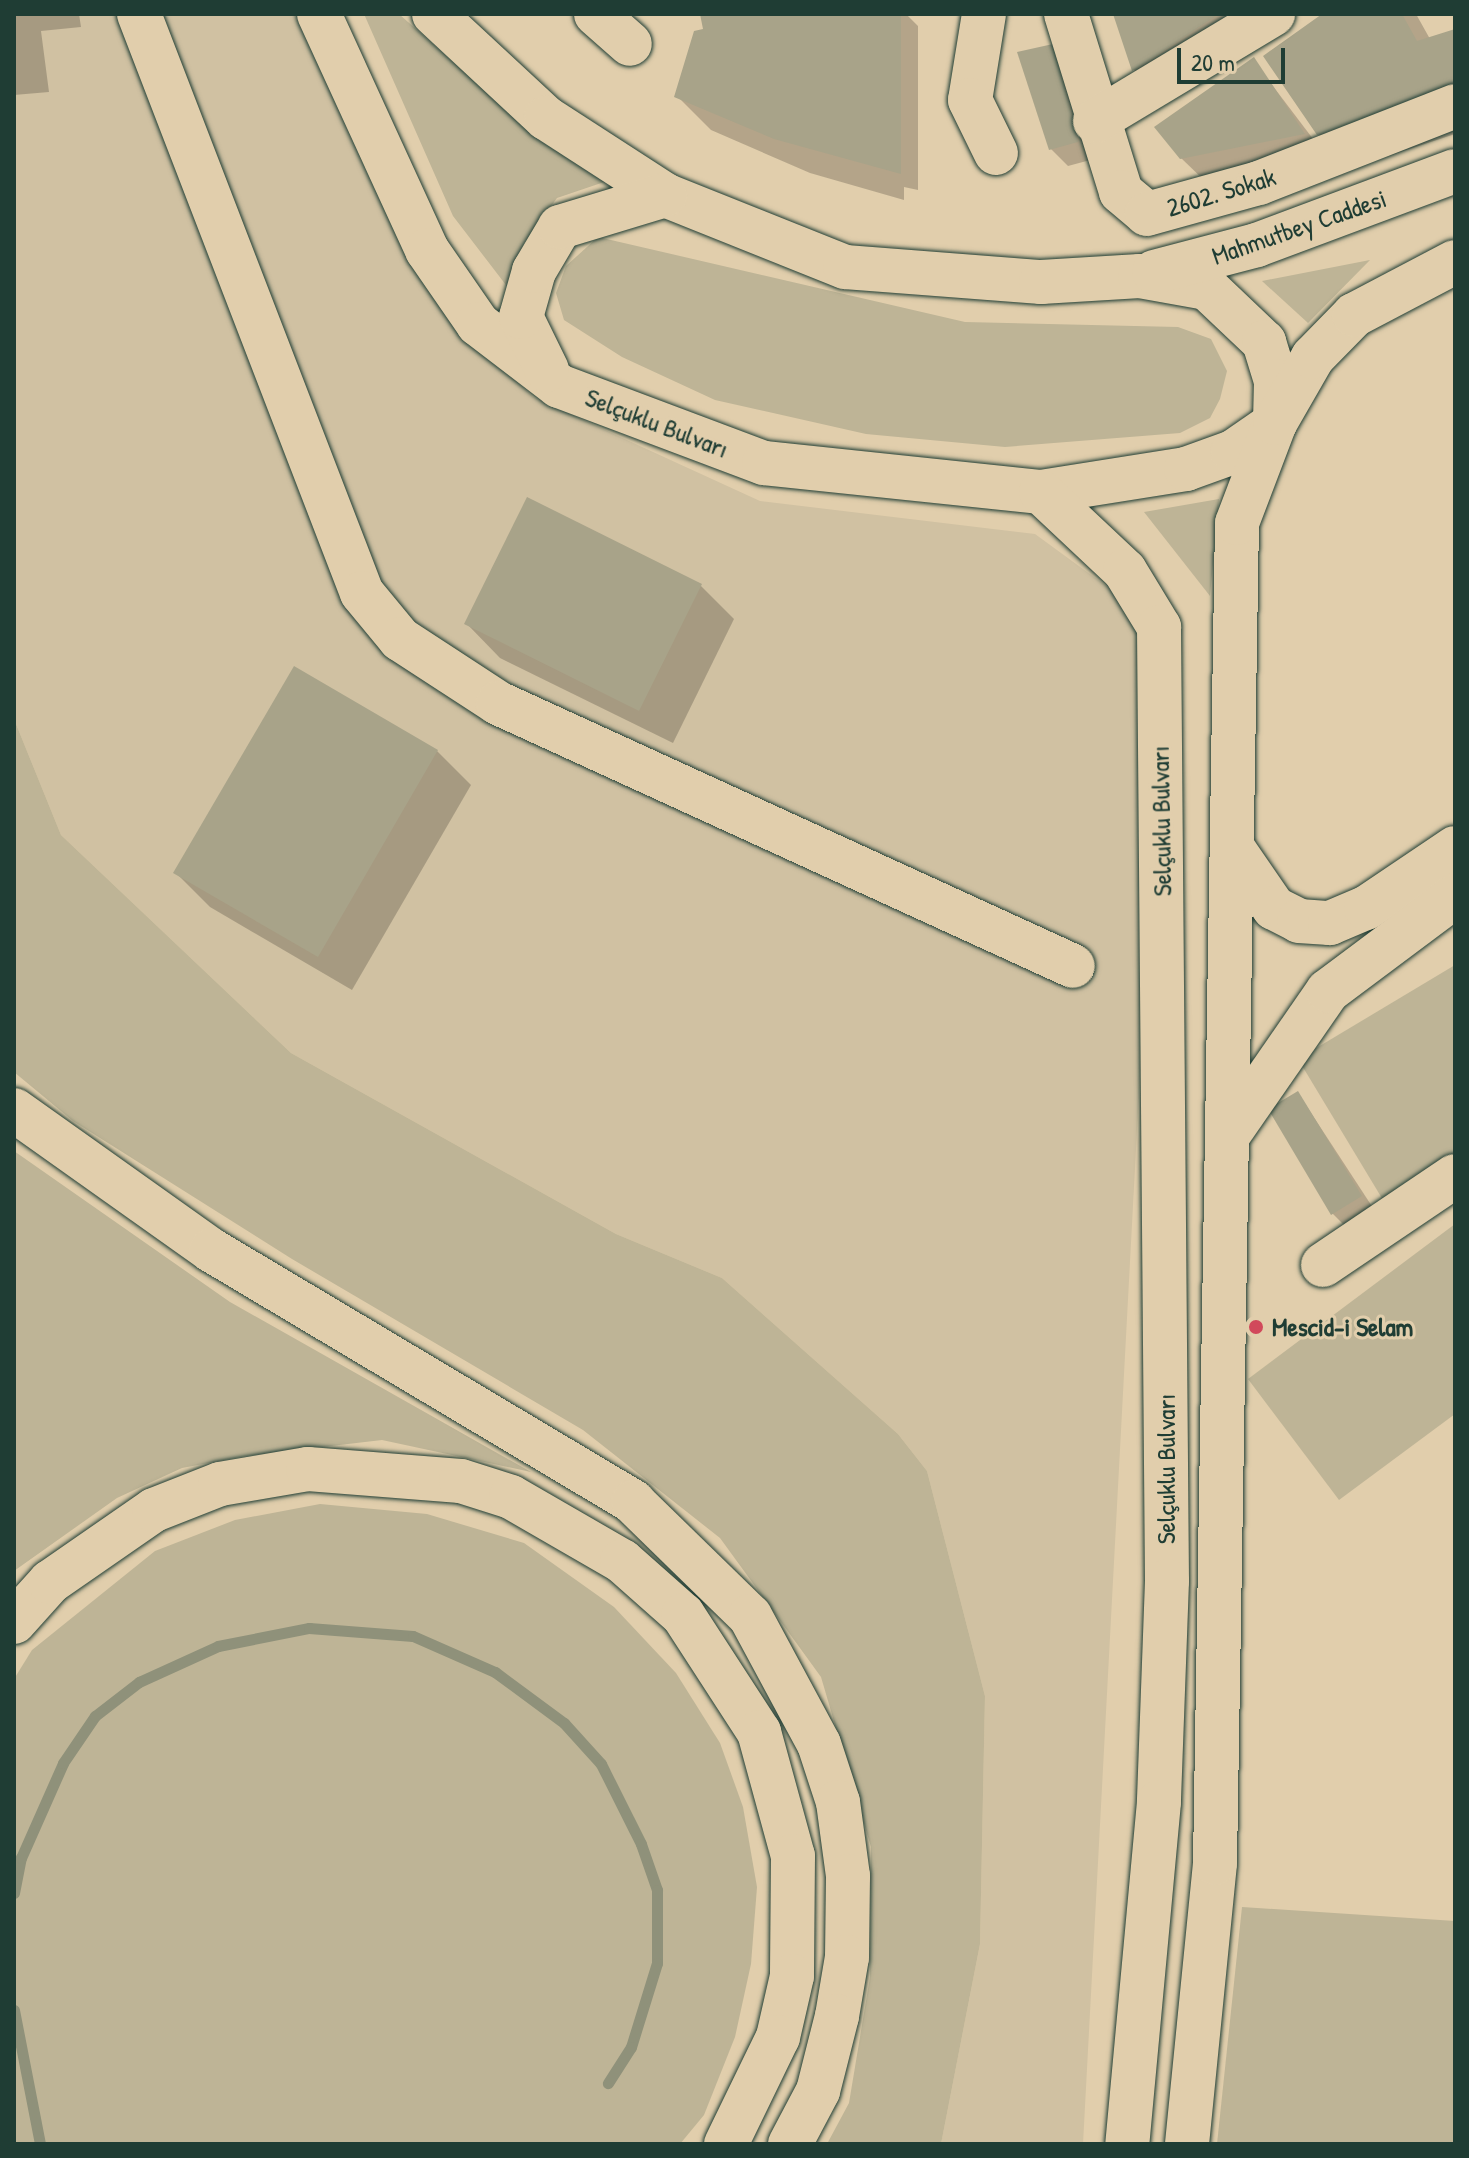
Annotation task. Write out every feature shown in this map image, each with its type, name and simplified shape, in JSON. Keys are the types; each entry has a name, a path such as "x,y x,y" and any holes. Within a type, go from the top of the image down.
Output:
{"main road":[{"path":"139,14 362,593 400,639 498,703 1073,966"},
{"name":"Selçuklu Bulvarı","path":"319,14 427,250 478,324 559,386 764,463 1041,492 1125,571 1159,627 1167,1581 1159,1802 1127,2144"},
{"path":"434,14 546,118 665,195 845,267 1041,282 1140,276 1207,288 1243,316 1264,342 1276,381 1275,423"},
{"path":"596,14 630,44"},
{"path":"984,14 970,100 996,153"},
{"name":"2602. Sokak","path":"1066,14 1095,121 1121,192 1147,214 1259,183 1455,106"},
{"path":"1095,121 1273,14"},
{"name":"Mahmutbey Caddesi","path":"1140,276 1257,245 1455,171"},
{"path":"559,386 530,349 521,317 534,271 560,227 665,195"},
{"path":"1187,2144 1215,1863 1231,1131 1237,523 1275,423 1313,357 1354,315 1455,262"},
{"path":"1041,492 1186,469 1233,452 1275,423"},
{"path":"1232,847 1274,908 1299,921 1330,923 1366,908 1455,848"},
{"path":"1231,1131 1328,991 1455,896"},
{"path":"14,1110 211,1250 633,1502 750,1616 819,1744 838,1802 848,1876 847,1957 837,2016 818,2091 790,2144"},
{"path":"1323,1265 1455,1176"},
{"path":"14,1622 50,1582 154,1510 220,1484 308,1469 461,1481 511,1497 622,1561 683,1615 744,1705 781,1793 793,1856 792,1976 778,2037 726,2144"}],"shaded area":[{"path":"14,14 294,14 449,318 533,397 760,501 1035,534 1135,607 1149,905 1083,2144 941,2144 980,1944 985,1696 927,1471 898,1434 722,1278 616,1234 291,1053 61,835 14,719"},
{"path":"364,14 399,14 527,128 613,179 557,198 524,243 509,289 453,216"},
{"path":"598,237 965,322 1178,327 1211,339 1227,371 1220,399 1210,418 1180,433 1005,447 866,434 715,400 622,357 564,320 556,293 566,266"},
{"path":"1370,260 1308,323 1262,281"},
{"path":"1219,499 1210,596 1144,512"},
{"path":"14,719 61,835 291,1053 616,1234 722,1278 898,1434 927,1471 985,1696 980,1944 941,2144 827,2144 849,2103 870,1977 871,1847 821,1677 720,1538 583,1430 292,1259 73,1121 14,1072"},
{"path":"1455,965 1455,1157 1383,1200 1298,1059"},
{"path":"14,1151 230,1302 531,1472 382,1440 245,1456 182,1468 117,1498 14,1571"},
{"path":"1455,1224 1455,1414 1339,1500 1248,1379"},
{"path":"320,1504 427,1514 524,1543 614,1607 676,1673 720,1743 743,1807 757,1887 751,1964 735,2037 704,2115 680,2144 14,2144 14,1679 32,1650 155,1551 235,1520"},
{"path":"1242,1907 1455,1921 1455,2144 1217,2144"}],"building":[{"path":"700,14 901,14 901,174 774,139 674,97 694,31 703,29"},
{"path":"1113,14 1219,14 1132,71"},
{"path":"1322,14 1402,14 1417,41 1455,29 1455,89 1317,135 1263,56"},
{"path":"1053,44 1078,142 1049,150 1017,52"},
{"path":"1254,57 1305,134 1180,159 1154,127"},
{"path":"527,497 702,584 639,711 464,624"},
{"path":"294,666 438,750 318,957 173,873"},
{"path":"1298,1091 1362,1196 1331,1215 1268,1109"}],"waterway":[{"path":"14,1893 21,1858 63,1763 95,1716 139,1682 218,1646 309,1628 413,1636 495,1672 564,1723 601,1764 641,1844 657,1890 657,1963 631,2047 608,2083"},
{"path":"14,2010 40,2144"}],"place":[{"name":"Mescid-i Selam","path":"1256,1327"}]}
